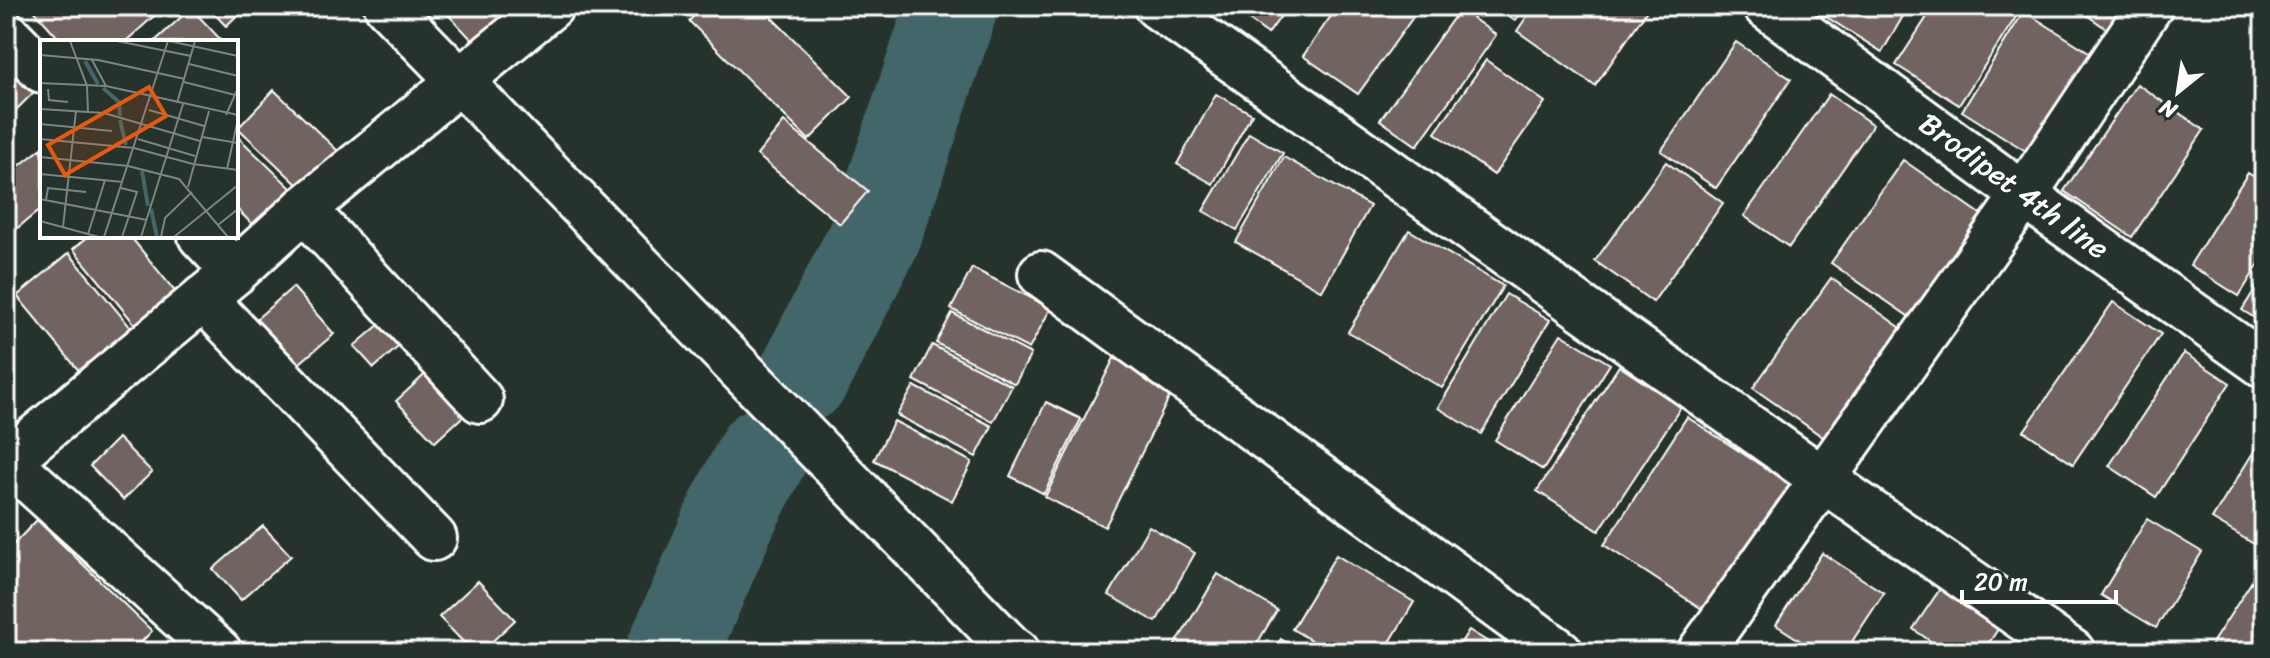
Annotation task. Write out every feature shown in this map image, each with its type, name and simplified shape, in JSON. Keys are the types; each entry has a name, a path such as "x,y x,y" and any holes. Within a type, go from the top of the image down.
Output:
{"street":[{"path":"387,6 1017,652"},
{"path":"219,652 7,461 219,285 304,209 551,6"},
{"path":"1157,6 1824,480 2072,652"},
{"name":"Brodipet 4th line","path":"1766,6 2024,195 2264,365"},
{"path":"1700,652 2024,195 2150,6"},
{"path":"6,33 40,68"},
{"path":"304,209 480,400"},
{"path":"202,238 219,285 434,538"},
{"path":"1041,274 1560,652"}],"building":[{"path":"30,6 163,8 127,40 60,40"},
{"path":"207,6 247,6 226,26"},
{"path":"440,6 514,6 474,42"},
{"path":"703,6 760,6 852,97 809,140 689,21"},
{"path":"1230,6 1288,6 1268,34"},
{"path":"1338,6 1421,6 1358,94 1303,56"},
{"path":"1493,6 1526,6 1515,21"},
{"path":"1534,6 1650,6 1595,86 1517,31"},
{"path":"1809,6 1909,6 1882,52"},
{"path":"1934,6 2023,6 1959,105 1896,65"},
{"path":"2074,6 2133,6 2114,34"},
{"path":"191,8 221,40 156,40"},
{"path":"1460,9 1496,35 1417,146 1380,120"},
{"path":"2024,11 2092,54 2029,153 1962,111"},
{"path":"1736,42 1791,79 1716,188 1661,151"},
{"path":"6,54 39,87 6,120"},
{"path":"1486,60 1545,102 1494,175 1435,133"},
{"path":"2137,84 2204,130 2132,237 2064,191"},
{"path":"274,90 340,153 304,191 238,128"},
{"path":"1216,94 1252,114 1213,184 1177,164"},
{"path":"1829,94 1873,125 1789,247 1744,216"},
{"path":"784,122 868,191 840,224 757,155"},
{"path":"1249,133 1283,153 1237,230 1203,211"},
{"path":"238,137 295,192 258,230 238,210"},
{"path":"40,150 40,210 15,230 6,218 6,176"},
{"path":"1284,157 1370,206 1322,291 1236,242"},
{"path":"1903,160 1982,215 1911,318 1831,263"},
{"path":"1666,162 1723,203 1653,302 1595,261"},
{"path":"2248,173 2264,183 2264,256 2239,296 2190,265"},
{"path":"1409,230 1503,286 1442,388 1348,332"},
{"path":"87,238 132,238 182,300 142,333 73,249"},
{"path":"69,253 132,329 80,372 17,296"},
{"path":"972,268 1051,308 1029,349 951,309"},
{"path":"2264,275 2264,324 2242,310"},
{"path":"1831,278 1908,333 1830,442 1753,388"},
{"path":"293,287 334,334 294,368 254,321"},
{"path":"1506,294 1550,320 1481,434 1438,408"},
{"path":"2113,302 2161,334 2073,464 2024,431"},
{"path":"952,313 1031,354 1015,384 936,343"},
{"path":"387,318 406,340 374,368 354,346"},
{"path":"1561,334 1610,364 1543,470 1495,440"},
{"path":"932,345 1012,386 993,422 914,380"},
{"path":"2184,353 2230,383 2156,497 2109,466"},
{"path":"1114,358 1174,388 1105,527 1045,497"},
{"path":"1619,366 1681,407 1599,531 1537,491"},
{"path":"433,367 472,408 435,442 396,401"},
{"path":"914,386 992,426 976,457 897,415"},
{"path":"1046,402 1081,419 1044,494 1010,476"},
{"path":"1687,417 1796,488 1713,616 1604,545"},
{"path":"894,421 972,462 952,501 874,460"},
{"path":"2264,435 2264,550 2212,519"},
{"path":"118,438 152,472 123,500 90,466"},
{"path":"2147,519 2202,552 2156,628 2101,595"},
{"path":"37,520 152,631 132,652 19,652 6,640 6,552"},
{"path":"263,526 291,556 241,600 213,569"},
{"path":"1149,526 1195,553 1156,622 1109,595"},
{"path":"1822,553 1884,593 1845,652 1818,652 1776,625"},
{"path":"1336,555 1414,602 1384,652 1331,652 1292,629"},
{"path":"1218,574 1277,610 1252,652 1171,652"},
{"path":"2256,575 2264,581 2264,652 2215,652 2209,648"},
{"path":"478,581 515,620 481,652 473,652 439,617"},
{"path":"1942,586 2000,626 1983,652 1946,652 1913,629"},
{"path":"1469,630 1504,652 1455,652"},
{"path":"1281,639 1302,652 1273,652"}],"waterway":[{"path":"804,376 876,234 952,6"},
{"path":"672,652 733,512 763,453"}]}
